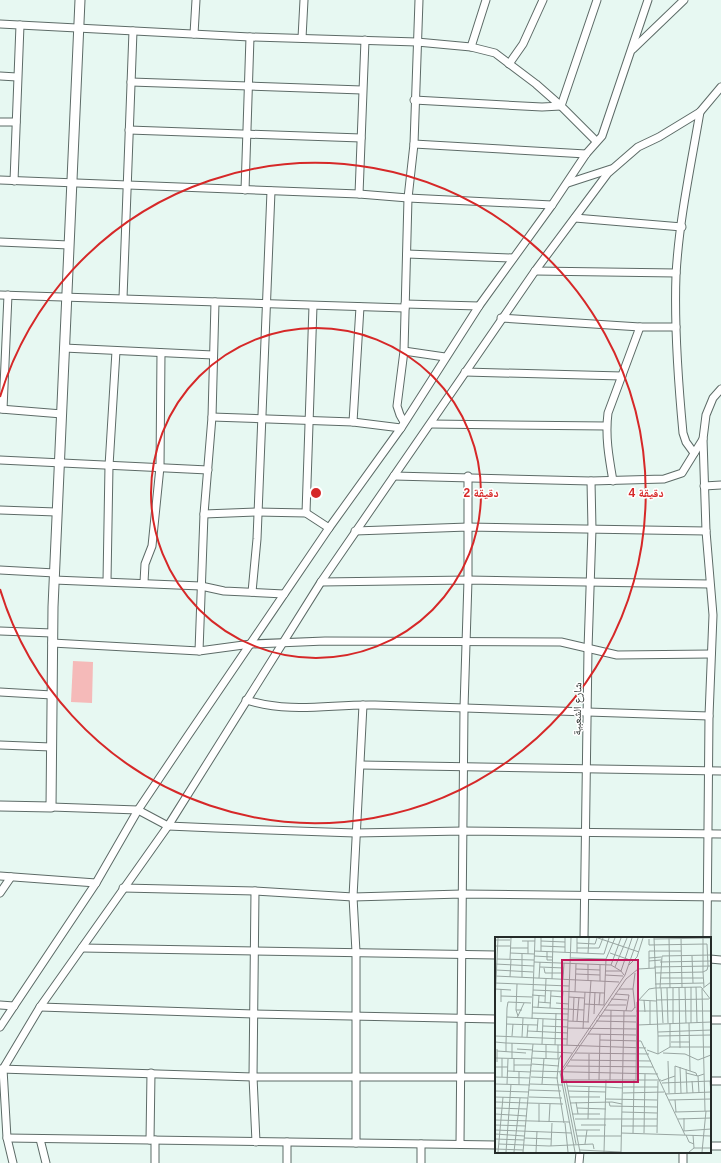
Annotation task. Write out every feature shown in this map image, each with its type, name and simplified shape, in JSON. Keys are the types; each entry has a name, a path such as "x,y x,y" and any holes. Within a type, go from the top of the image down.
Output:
{"street":[{"path":"50,807 52,633 56,512 62,414 80,0"},
{"path":"194,34 196,0"},
{"path":"302,38 304,0"},
{"path":"403,425 397,406 404,351 408,198 414,144 416,42 419,0"},
{"path":"471,47 486,0"},
{"path":"509,64 523,44 543,0"},
{"path":"561,106 597,0"},
{"path":"0,1027 96,883 138,810 329,528 403,425 445,357 479,306 568,183 586,154 602,136 633,50 648,0"},
{"path":"633,50 684,0"},
{"path":"0,24 194,34 416,42 471,47 495,53 536,84 561,106 596,141"},
{"path":"14,180 20,25"},
{"path":"122,298 128,185 133,31"},
{"path":"245,190 250,36"},
{"path":"359,194 364,40"},
{"path":"0,76 17,77"},
{"path":"131,82 362,90"},
{"path":"13,1163 7,1138 2,1069 40,1006 168,826 321,582 355,531 431,424 501,318 535,271 613,169 638,147 659,137 700,112 721,87"},
{"path":"414,100 542,107 561,106"},
{"path":"694,453 686,442 683,433 676,350 676,273 700,112"},
{"path":"0,122 16,122"},
{"path":"129,130 361,138"},
{"path":"414,144 586,154"},
{"path":"568,183 613,169"},
{"path":"0,180 359,194 408,198 552,205"},
{"path":"252,592 256,540 256,512 272,191"},
{"path":"575,218 682,227"},
{"path":"0,242 69,245"},
{"path":"407,254 514,258"},
{"path":"535,271 676,273"},
{"path":"0,295 66,296 313,306 479,306"},
{"path":"8,295 3,346 2,409 62,414"},
{"path":"199,651 204,514 212,417 215,302"},
{"path":"306,513 313,306"},
{"path":"353,422 360,307"},
{"path":"501,318 640,327 676,327"},
{"path":"613,481 606,426 608,413 640,327"},
{"path":"64,348 213,355"},
{"path":"107,581 109,466 116,351"},
{"path":"404,351 445,357"},
{"path":"144,582 145,564 152,546 160,467 162,353"},
{"path":"465,372 622,376"},
{"path":"707,937 709,716 713,615 709,584 703,439 706,415 713,398 721,389"},
{"path":"212,417 403,425"},
{"path":"431,424 606,426"},
{"path":"394,476 468,476 592,481 664,479 682,473 703,439"},
{"path":"0,460 208,470"},
{"path":"460,1144 463,767 468,580 468,476"},
{"name":"شارع الشعبية","path":"584,937 592,481"},
{"path":"704,486 721,485"},
{"path":"0,510 56,512"},
{"path":"204,514 256,512 306,513 329,528"},
{"path":"355,531 468,527 706,531"},
{"path":"0,570 107,581 201,586 224,591 284,594"},
{"path":"321,582 468,580 709,584"},
{"path":"713,615 721,615"},
{"path":"0,630 52,633"},
{"path":"52,643 199,651 251,644 325,641 561,642 617,655 711,654"},
{"path":"0,692 52,695"},
{"path":"246,700 268,706 298,709 363,705 709,716"},
{"path":"356,1143 356,952 353,897 363,705"},
{"path":"0,745 51,747"},
{"path":"361,765 587,770 721,771"},
{"path":"0,806 138,810 168,826 356,833 463,831 721,834"},
{"path":"0,876 96,883"},
{"path":"0,893 11,877"},
{"path":"123,888 255,891 353,897 462,894 721,897"},
{"path":"255,891 256,950 253,1077 256,1142"},
{"path":"82,948 495,955"},
{"path":"711,959 721,960"},
{"path":"0,1005 14,1006"},
{"path":"40,1006 254,1014 495,1019"},
{"path":"2,1069 253,1077 356,1076 495,1078"},
{"path":"151,1073 155,1163"},
{"path":"7,1138 495,1145"},
{"path":"40,1139 46,1163"},
{"path":"287,1142 287,1163"},
{"path":"421,1144 421,1163"},
{"path":"579,1163 580,1153"}],"shaded area":[{"path":"73,661 93,662 92,703 71,702"}]}
